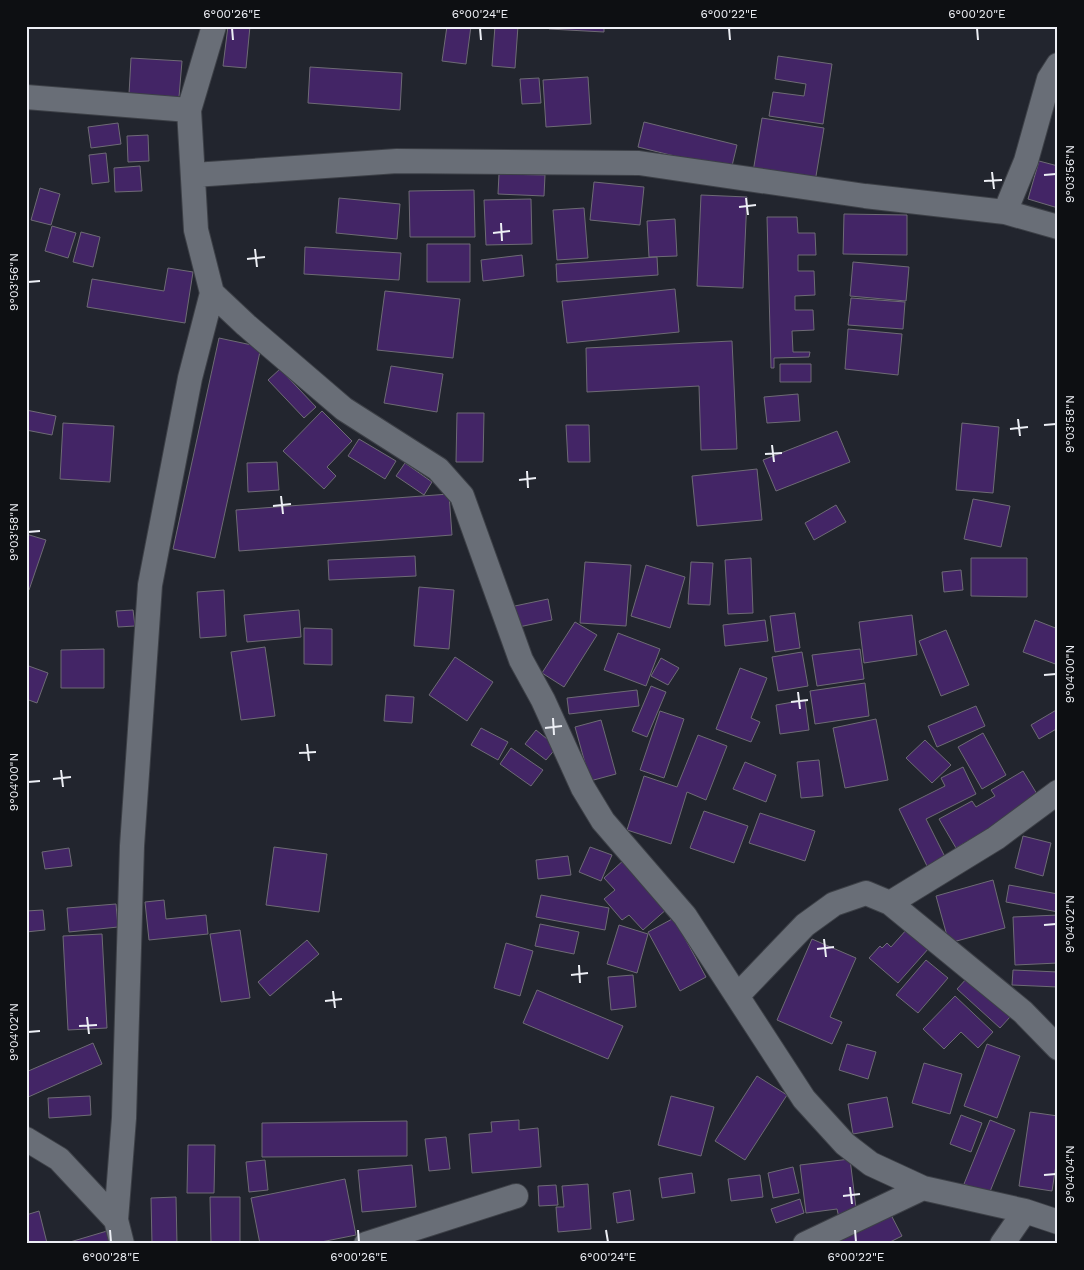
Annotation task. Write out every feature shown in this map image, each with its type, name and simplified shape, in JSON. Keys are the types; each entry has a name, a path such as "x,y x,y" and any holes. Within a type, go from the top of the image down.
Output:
{"street":[{"path":"122,1244 116,1220 124,1118 132,846 150,585 190,378 212,293 196,230 189,110 214,26"},
{"path":"1005,212 1026,161 1049,79 1058,65"},
{"path":"26,97 189,110"},
{"path":"194,175 397,161 639,163 865,196 1005,212 1058,227"},
{"path":"212,293 246,325 344,409 438,469 462,496 521,660 583,788 603,821 685,916 804,1099 845,1144 871,1164 923,1188 1025,1211 1058,1222"},
{"path":"890,903 996,838 1058,792"},
{"path":"737,996 805,925 834,904 866,893 890,903 1023,1012 1057,1046"},
{"path":"28,1142 59,1159 116,1220"},
{"path":"805,1244 923,1188"},
{"path":"366,1244 516,1196"},
{"path":"1002,1244 1025,1211"}],"building":[{"path":"228,26 250,26 246,68 223,66"},
{"path":"447,26 471,26 466,64 442,61"},
{"path":"495,26 518,26 515,68 492,66"},
{"path":"549,26 604,26 604,32 549,29"},
{"path":"778,56 832,64 823,124 769,116 773,92 804,96 806,84 775,79"},
{"path":"131,58 182,61 179,97 129,94"},
{"path":"310,67 402,73 400,110 308,103"},
{"path":"588,77 591,124 546,127 543,80"},
{"path":"539,78 541,103 522,104 520,79"},
{"path":"762,118 824,128 815,182 753,172"},
{"path":"644,122 737,145 731,170 638,147"},
{"path":"118,123 121,144 91,148 88,127"},
{"path":"148,135 149,161 128,162 127,136"},
{"path":"106,153 109,182 92,184 89,155"},
{"path":"1039,161 1058,166 1058,208 1028,199"},
{"path":"140,166 142,191 115,192 114,168"},
{"path":"499,174 545,175 544,196 498,194"},
{"path":"594,182 644,187 640,225 590,220"},
{"path":"40,188 60,194 51,225 31,220"},
{"path":"474,190 475,237 410,237 409,191"},
{"path":"701,195 747,197 743,288 697,286"},
{"path":"339,198 400,204 397,239 336,233"},
{"path":"531,199 532,244 486,245 484,200"},
{"path":"584,208 588,258 557,260 553,210"},
{"path":"844,214 907,215 907,255 843,254"},
{"path":"767,217 797,217 798,233 815,233 816,255 798,255 798,271 814,271 815,295 795,296 795,310 813,310 814,330 792,331 793,352 810,352 809,357 774,358 774,368 771,368"},
{"path":"675,219 677,256 649,257 647,221"},
{"path":"52,226 76,233 68,258 45,251"},
{"path":"81,232 100,237 93,267 73,262"},
{"path":"427,244 470,244 470,282 427,282"},
{"path":"305,247 401,253 399,280 304,274"},
{"path":"522,255 524,276 483,281 481,260"},
{"path":"657,257 658,275 557,282 556,264"},
{"path":"853,262 909,267 906,301 850,296"},
{"path":"168,268 193,272 185,323 87,307 92,279 164,291"},
{"path":"675,289 679,332 567,343 562,301"},
{"path":"385,291 460,299 453,358 377,350"},
{"path":"851,298 905,302 903,329 848,325"},
{"path":"848,329 902,334 898,375 845,369"},
{"path":"219,338 261,347 215,558 173,549"},
{"path":"732,341 737,449 701,450 699,386 587,392 586,348"},
{"path":"780,364 811,364 811,382 780,382"},
{"path":"391,366 443,374 437,412 384,403"},
{"path":"280,369 316,407 304,418 268,380"},
{"path":"798,394 800,421 767,423 764,397"},
{"path":"26,410 56,416 52,435 26,430"},
{"path":"322,411 352,441 327,467 336,476 324,489 283,451"},
{"path":"457,413 484,413 483,462 456,462"},
{"path":"63,423 114,426 110,482 60,479"},
{"path":"962,423 999,427 993,493 956,490"},
{"path":"566,425 589,425 590,462 568,462"},
{"path":"837,431 850,462 776,491 763,460"},
{"path":"359,439 396,461 385,479 348,456"},
{"path":"277,462 279,490 248,492 247,463"},
{"path":"405,463 432,482 424,495 396,476"},
{"path":"757,469 762,520 697,526 692,476"},
{"path":"449,494 452,535 239,551 236,510"},
{"path":"973,499 1010,506 1001,547 964,539"},
{"path":"836,505 846,522 814,540 805,523"},
{"path":"26,534 46,540 29,590 26,589"},
{"path":"415,556 416,576 329,580 328,560"},
{"path":"751,558 753,613 728,614 725,560"},
{"path":"971,558 1027,558 1027,597 971,596"},
{"path":"585,562 631,565 626,626 580,623"},
{"path":"691,562 713,563 710,605 688,604"},
{"path":"646,565 685,577 670,628 631,616"},
{"path":"961,570 963,590 944,592 942,572"},
{"path":"419,587 454,590 449,649 414,646"},
{"path":"224,590 226,636 200,638 197,592"},
{"path":"548,599 552,620 514,628 510,607"},
{"path":"133,610 135,626 118,627 116,611"},
{"path":"299,610 301,637 247,642 244,615"},
{"path":"795,613 800,648 775,652 770,616"},
{"path":"912,615 917,655 864,663 859,622"},
{"path":"765,620 768,641 725,646 723,625"},
{"path":"1035,620 1058,629 1058,665 1023,652"},
{"path":"575,622 597,635 564,687 542,673"},
{"path":"304,628 332,629 332,665 304,664"},
{"path":"946,630 969,685 941,696 919,641"},
{"path":"618,633 660,649 646,686 604,670"},
{"path":"265,647 275,716 241,720 231,652"},
{"path":"104,649 104,688 61,688 61,650"},
{"path":"860,649 864,679 817,686 812,655"},
{"path":"802,652 808,686 778,691 772,657"},
{"path":"455,657 493,682 467,721 429,695"},
{"path":"661,658 679,668 668,685 651,676"},
{"path":"26,665 48,673 37,703 26,699"},
{"path":"740,668 767,678 751,718 760,722 751,742 716,729"},
{"path":"865,683 869,716 815,724 810,691"},
{"path":"651,686 666,692 647,737 632,731"},
{"path":"637,690 639,706 569,714 567,698"},
{"path":"386,695 414,697 412,723 384,721"},
{"path":"805,700 809,730 780,734 776,705"},
{"path":"976,706 985,726 937,747 928,726"},
{"path":"1058,709 1058,728 1039,739 1031,725"},
{"path":"660,711 684,719 664,778 640,770"},
{"path":"876,719 888,780 845,788 833,728"},
{"path":"601,720 616,774 590,781 575,727"},
{"path":"481,728 508,742 498,760 471,745"},
{"path":"536,730 557,747 546,760 525,744"},
{"path":"983,733 1006,775 982,789 958,747"},
{"path":"698,735 727,746 706,800 687,792 671,844 627,830 644,776 677,787"},
{"path":"925,740 951,765 932,783 906,758"},
{"path":"511,748 543,770 531,786 500,764"},
{"path":"819,760 823,796 801,798 797,762"},
{"path":"745,762 776,775 766,802 733,789"},
{"path":"963,767 976,794 926,819 945,857 927,866 899,809 945,786 941,778"},
{"path":"1023,771 1040,799 956,848 939,819 972,801 976,807 995,796 991,790"},
{"path":"704,811 748,826 734,863 690,848"},
{"path":"760,813 815,831 805,861 749,843"},
{"path":"1023,836 1051,843 1043,876 1015,868"},
{"path":"274,847 327,854 319,912 266,905"},
{"path":"590,847 612,855 601,881 579,872"},
{"path":"69,848 72,866 45,869 42,852"},
{"path":"568,856 571,875 538,879 536,860"},
{"path":"625,859 668,908 643,930 629,915 622,920 604,899 615,890 604,878"},
{"path":"993,880 1005,928 949,943 936,896"},
{"path":"1009,885 1058,894 1058,912 1006,902"},
{"path":"541,895 609,908 605,930 536,917"},
{"path":"164,900 166,919 206,915 208,934 149,940 145,902"},
{"path":"116,904 118,927 69,932 67,908"},
{"path":"43,910 45,930 26,932 26,911"},
{"path":"1058,915 1058,963 1015,965 1013,917"},
{"path":"674,918 706,977 680,991 648,932"},
{"path":"540,924 579,932 574,954 535,946"},
{"path":"619,925 648,934 637,973 607,964"},
{"path":"907,929 929,948 898,983 869,958 880,946 882,948 887,943 891,947"},
{"path":"240,930 250,998 221,1002 210,934"},
{"path":"102,934 107,1028 68,1030 63,936"},
{"path":"812,939 856,958 830,1017 842,1022 832,1044 777,1020"},
{"path":"307,940 319,954 270,996 258,982"},
{"path":"506,943 533,951 520,996 494,988"},
{"path":"926,960 948,978 918,1013 896,995"},
{"path":"1013,970 1058,972 1058,987 1012,985"},
{"path":"633,975 636,1007 611,1010 608,977"},
{"path":"968,977 1010,1017 1000,1028 957,989"},
{"path":"537,990 623,1026 608,1059 523,1023"},
{"path":"955,996 993,1032 978,1048 961,1032 944,1049 923,1029"},
{"path":"93,1043 102,1064 26,1098 26,1072"},
{"path":"847,1044 876,1052 868,1079 839,1070"},
{"path":"987,1044 1020,1056 997,1118 964,1106"},
{"path":"924,1063 962,1074 950,1114 912,1103"},
{"path":"757,1076 787,1095 745,1160 715,1141"},
{"path":"90,1096 91,1115 49,1118 48,1098"},
{"path":"671,1096 714,1107 701,1156 658,1145"},
{"path":"887,1097 893,1127 853,1134 848,1104"},
{"path":"1030,1112 1058,1116 1058,1152 1052,1191 1019,1186"},
{"path":"961,1115 982,1123 971,1152 950,1144"},
{"path":"519,1120 519,1130 538,1128 541,1167 472,1173 469,1134 492,1132 491,1122"},
{"path":"990,1120 1015,1130 989,1194 964,1184"},
{"path":"407,1121 407,1156 262,1157 262,1123"},
{"path":"446,1137 450,1169 429,1171 425,1139"},
{"path":"188,1145 215,1145 214,1193 187,1193"},
{"path":"850,1159 857,1216 839,1218 837,1209 806,1213 800,1165"},
{"path":"265,1160 268,1190 249,1192 246,1162"},
{"path":"412,1165 416,1207 362,1212 358,1170"},
{"path":"793,1167 799,1193 773,1198 768,1173"},
{"path":"692,1173 695,1193 662,1198 659,1178"},
{"path":"760,1175 763,1197 731,1201 728,1179"},
{"path":"345,1179 356,1235 311,1244 260,1244 251,1198"},
{"path":"588,1184 591,1229 558,1232 556,1207 564,1207 562,1186"},
{"path":"556,1185 558,1205 539,1206 538,1186"},
{"path":"630,1190 634,1220 617,1223 613,1193"},
{"path":"176,1197 177,1244 152,1244 151,1198"},
{"path":"210,1197 240,1197 240,1244 211,1244"},
{"path":"800,1199 804,1213 776,1223 771,1209"},
{"path":"39,1211 47,1243 26,1244 26,1215"},
{"path":"890,1213 902,1236 886,1244 828,1244"},
{"path":"107,1231 111,1244 70,1244 70,1242"}]}
